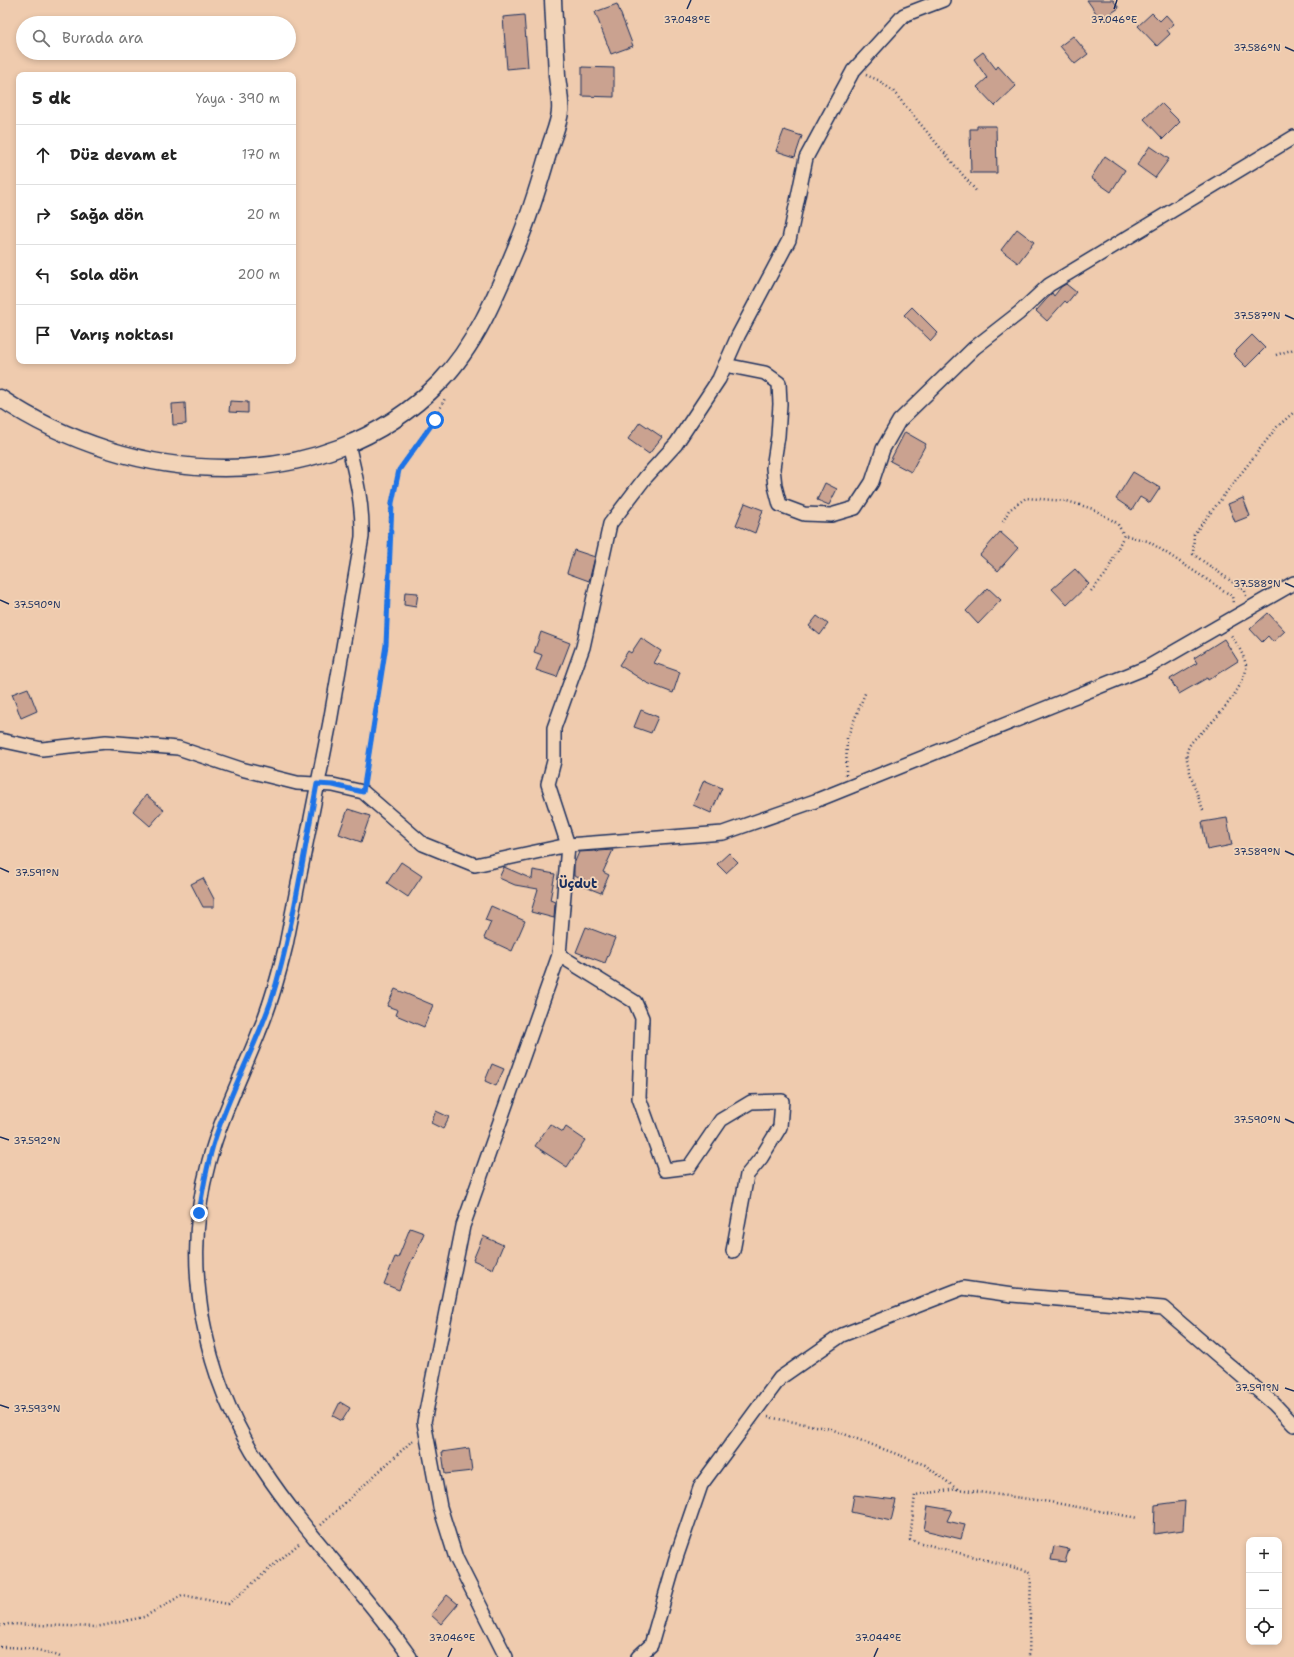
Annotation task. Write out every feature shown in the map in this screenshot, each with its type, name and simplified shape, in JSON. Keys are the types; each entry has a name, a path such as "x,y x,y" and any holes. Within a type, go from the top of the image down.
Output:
{"street":[{"path":"0,398 25,414 67,435 107,451 156,462 213,468 259,467 311,456 348,444 372,433 405,412 440,381 471,343 504,277 530,214 560,112 553,0"},
{"path":"506,1657 456,1558 440,1507 424,1422 463,1226 558,955 568,845 548,784 554,761 554,728 583,648 610,524 645,478 676,444 719,378 738,336 790,240 806,158 853,70 904,15 943,0"},
{"path":"725,365 765,373 779,383 780,404 778,436 773,468 775,486 780,505 804,514 831,515 855,508 872,482 883,449 899,421 974,348 1019,313 1049,285 1294,137"},
{"path":"348,444 360,491 362,537 330,722 279,974 259,1032 224,1114 208,1164 199,1213 196,1261 197,1285 204,1329 212,1361 222,1389 248,1444 263,1470 311,1533 364,1596 410,1657"},
{"path":"0,740 42,749 106,742 178,748 241,769 297,783 333,785 363,792 423,844 475,864 568,845 722,833 815,802 1148,667 1294,583"},
{"path":"558,955 635,1002 642,1018 639,1098 665,1170 689,1167 721,1120 751,1102 782,1101 780,1127 761,1158 747,1175 733,1252"},
{"path":"638,1657 651,1644 676,1558 701,1485 780,1378 842,1335 963,1288 1012,1295 1163,1308 1274,1404 1294,1425"}],"path":[{"path":"853,70 878,80 893,91 976,192"},
{"path":"1276,355 1294,349"},
{"path":"363,792 386,645 393,497 399,470 435,420 448,392"},
{"path":"1249,608 1245,591 1193,554 1194,534 1278,427 1294,412"},
{"path":"1003,522 1009,510 1026,498 1067,501 1093,509 1116,523 1124,535 1148,541 1232,596 1236,615"},
{"path":"1092,591 1106,574 1124,535"},
{"path":"1203,810 1188,768 1186,753 1192,742 1217,718 1224,708 1243,679 1246,666 1238,645 1224,622"},
{"path":"846,789 847,738 866,691"},
{"path":"753,1414 832,1428 925,1466 957,1489"},
{"path":"0,1626 9,1624 96,1627 144,1617 182,1596 228,1604 311,1533 425,1429"},
{"path":"1029,1657 1031,1572 910,1540 915,1495 957,1489 1050,1502 1138,1518"},
{"path":"0,1647 13,1647 50,1652 60,1657"}],"building":[{"path":"1087,0 1113,0 1119,8 1101,20"},
{"path":"617,4 633,46 611,54 595,12"},
{"path":"1152,13 1160,21 1166,15 1174,24 1167,30 1170,34 1157,46 1138,26"},
{"path":"524,15 528,67 507,69 503,17"},
{"path":"1073,36 1088,54 1075,64 1060,46"},
{"path":"983,52 996,69 998,66 1016,86 995,106 977,87 987,78 974,59"},
{"path":"582,67 614,68 614,97 582,96"},
{"path":"1161,103 1180,122 1163,139 1144,119"},
{"path":"977,126 996,126 997,173 971,173 970,129 977,129"},
{"path":"784,130 802,136 795,157 776,151"},
{"path":"1150,146 1169,159 1155,178 1137,165"},
{"path":"1105,156 1125,170 1111,192 1091,178"},
{"path":"1017,229 1034,242 1018,263 1001,250"},
{"path":"1066,284 1076,292 1067,303 1065,301 1047,321 1036,311 1052,293 1054,296 1061,287"},
{"path":"912,307 938,333 931,341 904,315"},
{"path":"1252,335 1265,348 1246,367 1233,354"},
{"path":"230,401 248,402 248,413 229,412"},
{"path":"185,403 186,424 173,425 172,404"},
{"path":"640,422 662,437 649,454 628,439"},
{"path":"905,432 926,444 911,472 890,461"},
{"path":"1133,472 1160,488 1150,503 1140,497 1132,510 1116,499"},
{"path":"825,483 837,489 829,505 817,500"},
{"path":"1243,498 1250,516 1235,522 1228,504"},
{"path":"745,503 763,510 755,533 736,525"},
{"path":"1000,532 1018,548 998,571 980,555"},
{"path":"574,550 595,557 589,581 567,573"},
{"path":"1075,569 1089,584 1067,605 1052,589"},
{"path":"988,588 1001,600 978,624 966,611"},
{"path":"405,592 418,593 416,607 404,605"},
{"path":"1268,613 1285,631 1273,642 1268,636 1262,642 1250,629"},
{"path":"817,616 828,624 820,635 809,626"},
{"path":"541,632 570,643 557,677 536,670 542,655 534,652"},
{"path":"641,638 661,651 654,663 680,672 673,693 647,683 619,665 628,651 631,653"},
{"path":"1224,639 1238,661 1208,680 1207,678 1179,694 1170,679 1197,663 1194,658"},
{"path":"28,688 37,711 21,718 12,694"},
{"path":"641,710 658,717 651,733 634,727"},
{"path":"704,780 722,788 711,813 693,805"},
{"path":"146,795 164,810 150,826 133,811"},
{"path":"348,809 370,816 361,842 339,834"},
{"path":"1227,818 1232,845 1207,850 1202,822"},
{"path":"613,850 603,872 609,875 601,893 583,886 585,880 574,876 574,864 579,852"},
{"path":"729,853 738,862 726,873 717,864"},
{"path":"401,862 422,876 408,897 387,883"},
{"path":"504,867 532,879 533,870 555,874 550,900 555,902 554,918 531,912 538,889 515,885 499,878"},
{"path":"203,878 214,899 214,907 203,907 191,884"},
{"path":"491,906 525,921 512,951 484,938 491,922 485,920"},
{"path":"586,927 615,938 605,963 576,952"},
{"path":"395,989 433,1005 424,1027 396,1015 398,1010 387,1006"},
{"path":"492,1064 504,1069 496,1086 485,1081"},
{"path":"436,1111 449,1117 443,1129 431,1123"},
{"path":"550,1124 563,1132 566,1127 585,1140 567,1167 535,1146"},
{"path":"410,1228 424,1233 399,1290 384,1284 395,1257 398,1258"},
{"path":"483,1236 503,1245 493,1269 473,1260"},
{"path":"340,1402 350,1408 342,1421 333,1416"},
{"path":"469,1448 472,1471 445,1474 442,1452"},
{"path":"854,1495 896,1500 891,1521 851,1512"},
{"path":"1185,1501 1183,1530 1154,1534 1155,1505"},
{"path":"928,1506 952,1510 947,1521 965,1525 961,1539 924,1530"},
{"path":"1054,1546 1069,1549 1065,1562 1051,1560"},
{"path":"447,1595 458,1604 441,1624 431,1615"}],"district":[{"name":"Üçdut","path":"578,883"}],"route":[{"path":"199,1213 202,1189 215,1138 259,1032 279,974 317,784 333,785 363,792 386,645 392,503 399,470 435,420"}]}
